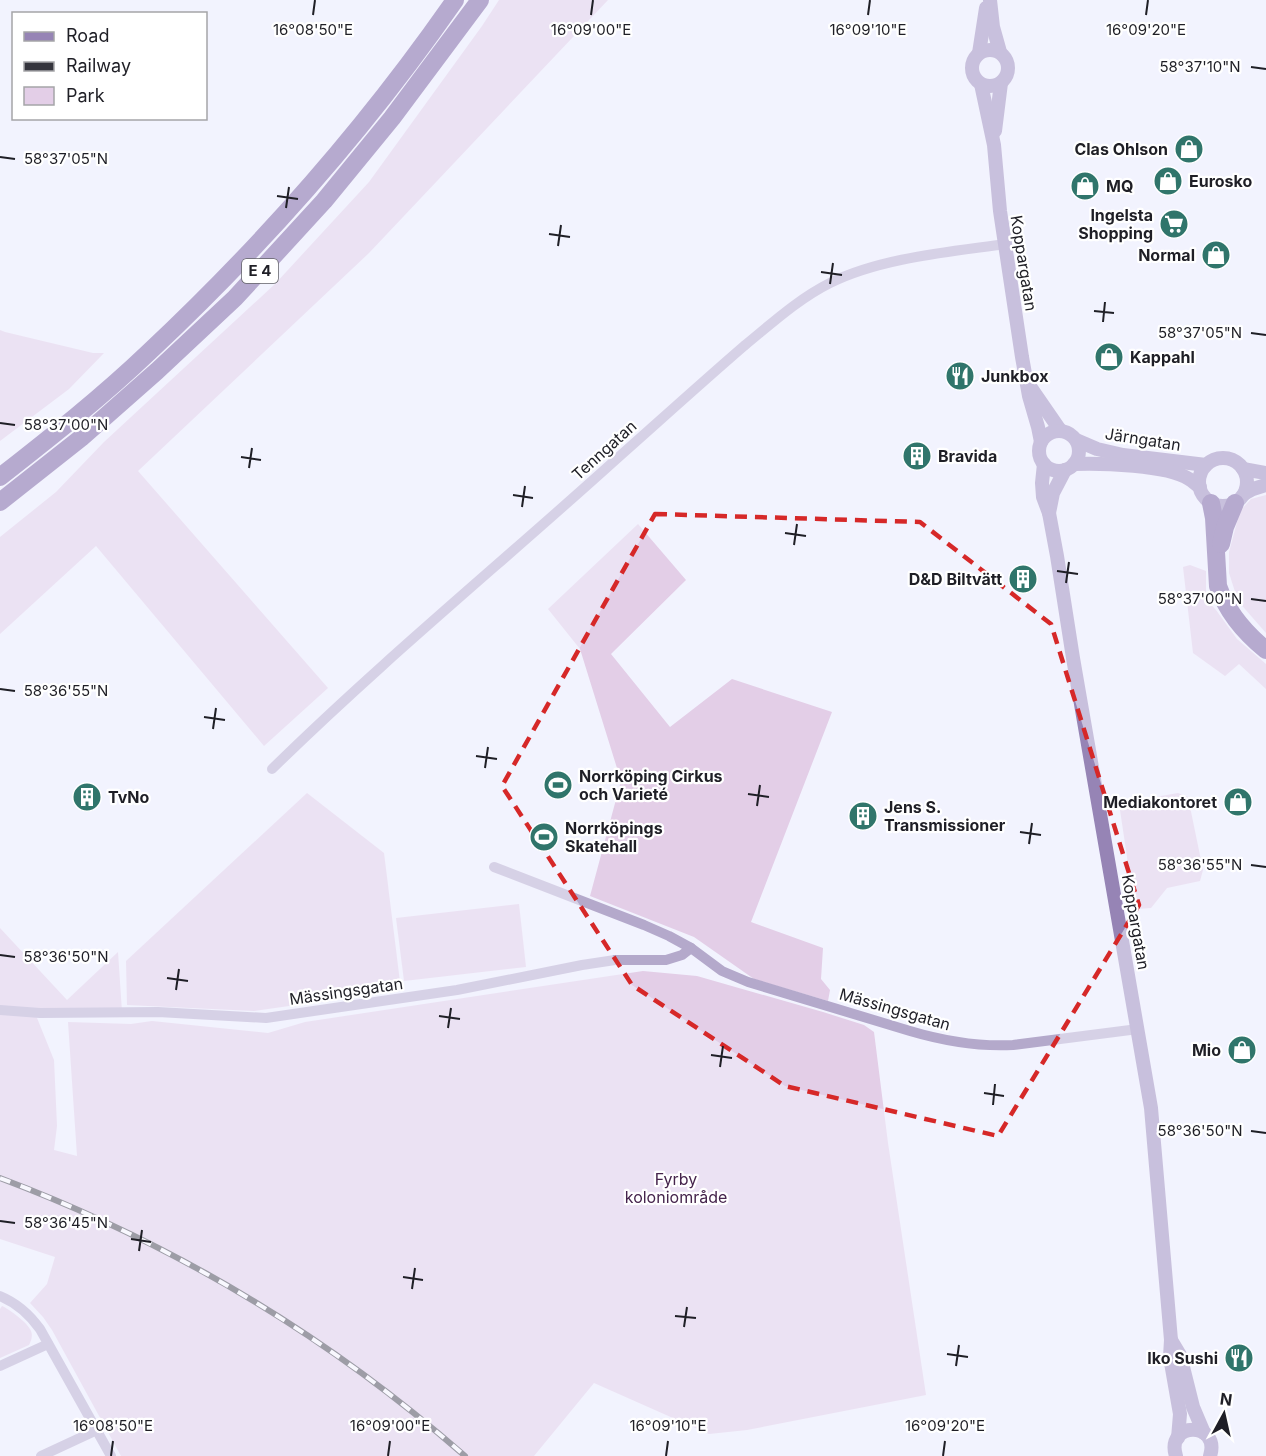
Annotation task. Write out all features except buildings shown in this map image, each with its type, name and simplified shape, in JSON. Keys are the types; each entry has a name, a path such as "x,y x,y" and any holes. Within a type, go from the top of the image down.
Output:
{"highway":[{"name":"E 4","path":"0,477 69,422 148,354 220,284 326,168 377,105 455,0"},
{"name":"E 4","path":"0,502 81,438 158,371 235,298 324,201 392,118 480,0"},
{"path":"1217,557 1225,527 1240,499"},
{"path":"1211,503 1218,586 1229,610 1239,624 1266,650"}],"street":[{"path":"988,0 1000,52 1008,68 1005,79 1001,83 991,87 981,84 974,78 971,67 975,57 989,49 1000,52"},
{"path":"979,53 988,0"},
{"name":"Koppargatan","path":"994,145 1001,83"},
{"name":"Koppargatan","path":"981,84 994,145 1000,211 1018,334 1029,396 1041,442"},
{"name":"Tenngatan","path":"272,769 368,678 717,369 800,301 829,284 862,269 906,259 1005,244"},
{"name":"Koppargatan","path":"1028,384 1060,430"},
{"path":"1060,430 1067,432 1076,440 1079,452 1070,467 1057,471 1044,464 1039,453 1041,442 1051,432 1060,430"},
{"name":"Järngatan","path":"1076,440 1097,449 1123,455 1206,465"},
{"path":"1240,499 1247,482 1243,469 1236,462 1227,459 1220,459 1206,465 1201,473 1200,487 1204,497 1211,503 1226,506 1240,499 1253,489 1266,485"},
{"name":"Koppargatan","path":"1044,464 1043,497 1049,513 1151,1108 1171,1340 1170,1357 1180,1414 1174,1455"},
{"name":"Järngatan","path":"1070,467 1102,464 1168,471 1188,478 1200,487"},
{"name":"Koppargatan","path":"1049,513 1053,493 1070,467"},
{"path":"1243,469 1266,473"},
{"name":"Mässingsgatan","path":"494,867 669,936 691,948 722,971 748,982 935,1038 996,1046 1138,1029"},
{"name":"Mässingsgatan","path":"0,1010 40,1013 158,1012 266,1018 457,990 582,964 615,960 666,960 682,955 691,948"},
{"path":"0,1296 26,1312 40,1329 111,1456"},
{"name":"Koppargatan","path":"1171,1340 1180,1355 1193,1407 1211,1444 1210,1456"},
{"path":"0,1366 48,1344"},
{"path":"41,1456 97,1430"},
{"path":"1178,1437 1188,1430 1204,1433"}],"highlighted area":[{"path":"655,514 920,522 1051,624 1139,905 998,1136 785,1086 632,985 502,786"}],"green space":[{"path":"499,0 608,0 369,253 138,471 328,688 264,746 96,546 0,634 0,537 56,492 104,442 275,284 369,182"},
{"path":"0,330 93,353 104,353 69,389 0,441"},
{"path":"1266,495 1266,633 1238,601 1229,573 1229,552 1240,511 1251,499"},
{"path":"638,524 686,580 611,654 670,727 732,679 832,712 751,922 823,948 821,979 830,990 828,1001 754,979 694,937 590,896 621,781 580,649 548,609"},
{"path":"1190,565 1206,571 1206,599 1237,639 1266,664 1266,689 1239,664 1225,676 1193,653 1183,567"},
{"path":"307,793 384,853 401,990 254,1011 127,1005 126,961"},
{"path":"1178,793 1188,797 1203,870 1200,881 1167,888 1151,908 1137,909 1120,810 1127,802"},
{"path":"519,904 526,967 404,981 396,918"},
{"name":"Fyrby koloniområde","path":"0,928 67,1000 118,952 122,1012 35,1013 54,1060 57,1126 54,1150 77,1156 68,1022 131,1024 152,1021 268,1033 305,1022 643,971 697,976 864,1025 874,1032 888,1143 926,1395 747,1430 709,1434 594,1383 534,1456 121,1456 52,1330 30,1303 47,1284 55,1257 0,1239"},
{"path":"2,1306 26,1324 32,1337 29,1345 0,1358 0,1309"}],"railway":[{"path":"0,1178 63,1203 125,1232 186,1262 245,1296 358,1371 413,1412 465,1456"}],"place":[{"name":"Clas Ohlson","path":"1189,149"},
{"name":"Eurosko","path":"1168,181"},
{"name":"MQ","path":"1085,186"},
{"name":"Ingelsta Shopping","path":"1174,224"},
{"name":"Normal","path":"1216,255"},
{"name":"Kappahl","path":"1109,357"},
{"name":"Junkbox","path":"960,376"},
{"name":"Bravida","path":"917,456"},
{"name":"D&D Biltvätt","path":"1023,579"},
{"name":"Norrköping Cirkus och Varieté","path":"558,785"},
{"name":"TvNo","path":"87,797"},
{"name":"Mediakontoret","path":"1238,802"},
{"name":"Jens S. Transmissioner","path":"863,816"},
{"name":"Norrköpings Skatehall","path":"544,837"},
{"name":"Mio","path":"1242,1050"},
{"name":"Iko Sushi","path":"1239,1358"}]}
